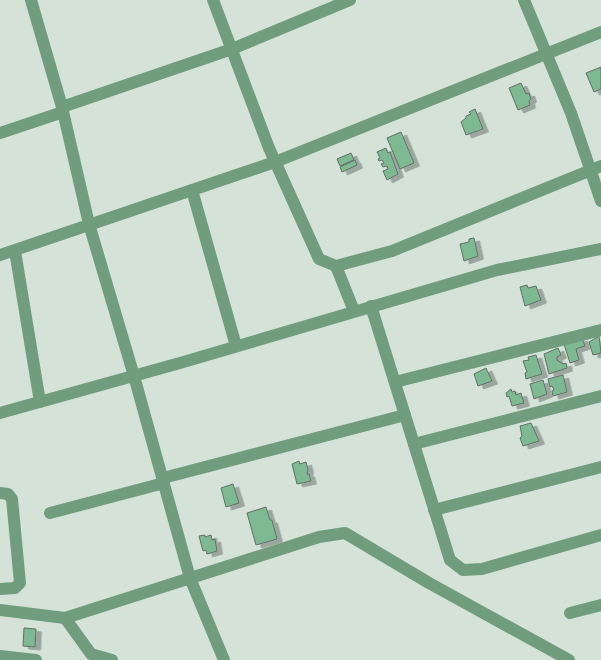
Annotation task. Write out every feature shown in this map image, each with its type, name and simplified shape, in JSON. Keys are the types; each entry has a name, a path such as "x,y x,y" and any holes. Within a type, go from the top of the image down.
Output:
{"street":[{"path":"31,0 63,110 90,224 190,578 224,660"},
{"path":"213,0 275,162 320,259 336,266 392,251 596,168"},
{"path":"0,133 232,49 350,0"},
{"path":"524,0 570,113 596,168 601,201"},
{"path":"0,255 275,162 601,32"},
{"path":"192,190 236,346"},
{"path":"0,413 497,270 601,249"},
{"path":"15,251 40,402"},
{"path":"336,266 354,311"},
{"path":"371,306 450,560 463,570 482,569 601,535"},
{"path":"394,382 601,330"},
{"path":"414,444 601,396"},
{"path":"50,513 405,414"},
{"path":"434,510 601,467"},
{"path":"0,493 8,494 12,499 20,582 15,588 0,589"},
{"path":"0,610 65,618 319,537 344,533 429,583 569,660"},
{"path":"570,613 601,605"},
{"path":"65,618 92,658 112,660"},
{"path":"0,656 36,660"}],"building":[{"path":"601,67 601,89 594,92 586,73"},
{"path":"521,83 526,94 529,93 531,99 529,101 530,105 518,110 509,88"},
{"path":"475,109 483,129 466,135 461,122 466,116 471,114 469,112"},
{"path":"401,132 414,163 400,169 387,138"},
{"path":"386,148 388,153 390,152 398,174 387,180 383,171 388,169 387,166 383,167 381,164 384,163 382,160 379,161 378,159 380,158 377,152"},
{"path":"351,153 354,160 340,166 337,159"},
{"path":"355,160 357,165 342,172 340,167"},
{"path":"474,238 478,256 464,261 460,244 469,242 469,239"},
{"path":"527,285 528,288 536,286 541,300 525,306 520,287"},
{"path":"599,336 601,353 593,355 589,342"},
{"path":"582,338 585,346 576,349 579,360 570,363 564,344"},
{"path":"558,348 561,355 557,357 557,360 563,364 566,363 567,368 549,374 544,354"},
{"path":"536,355 542,374 526,379 525,373 527,372 523,361 529,360 528,357"},
{"path":"486,368 492,381 478,386 474,374"},
{"path":"563,375 567,392 553,396 552,391 554,390 552,386 550,387 548,379"},
{"path":"543,380 547,394 534,399 530,384"},
{"path":"511,389 512,392 515,391 516,395 521,393 524,403 512,406 506,393"},
{"path":"531,423 539,441 523,446 520,438 522,436 520,426"},
{"path":"299,461 300,464 306,462 307,474 309,474 311,481 297,484 292,464"},
{"path":"233,484 239,503 226,507 221,488"},
{"path":"266,507 277,539 256,545 247,513"},
{"path":"205,535 205,537 211,535 212,540 215,539 217,551 207,554 206,550 203,551 199,536"},
{"path":"24,628 36,629 35,647 23,646"}]}
